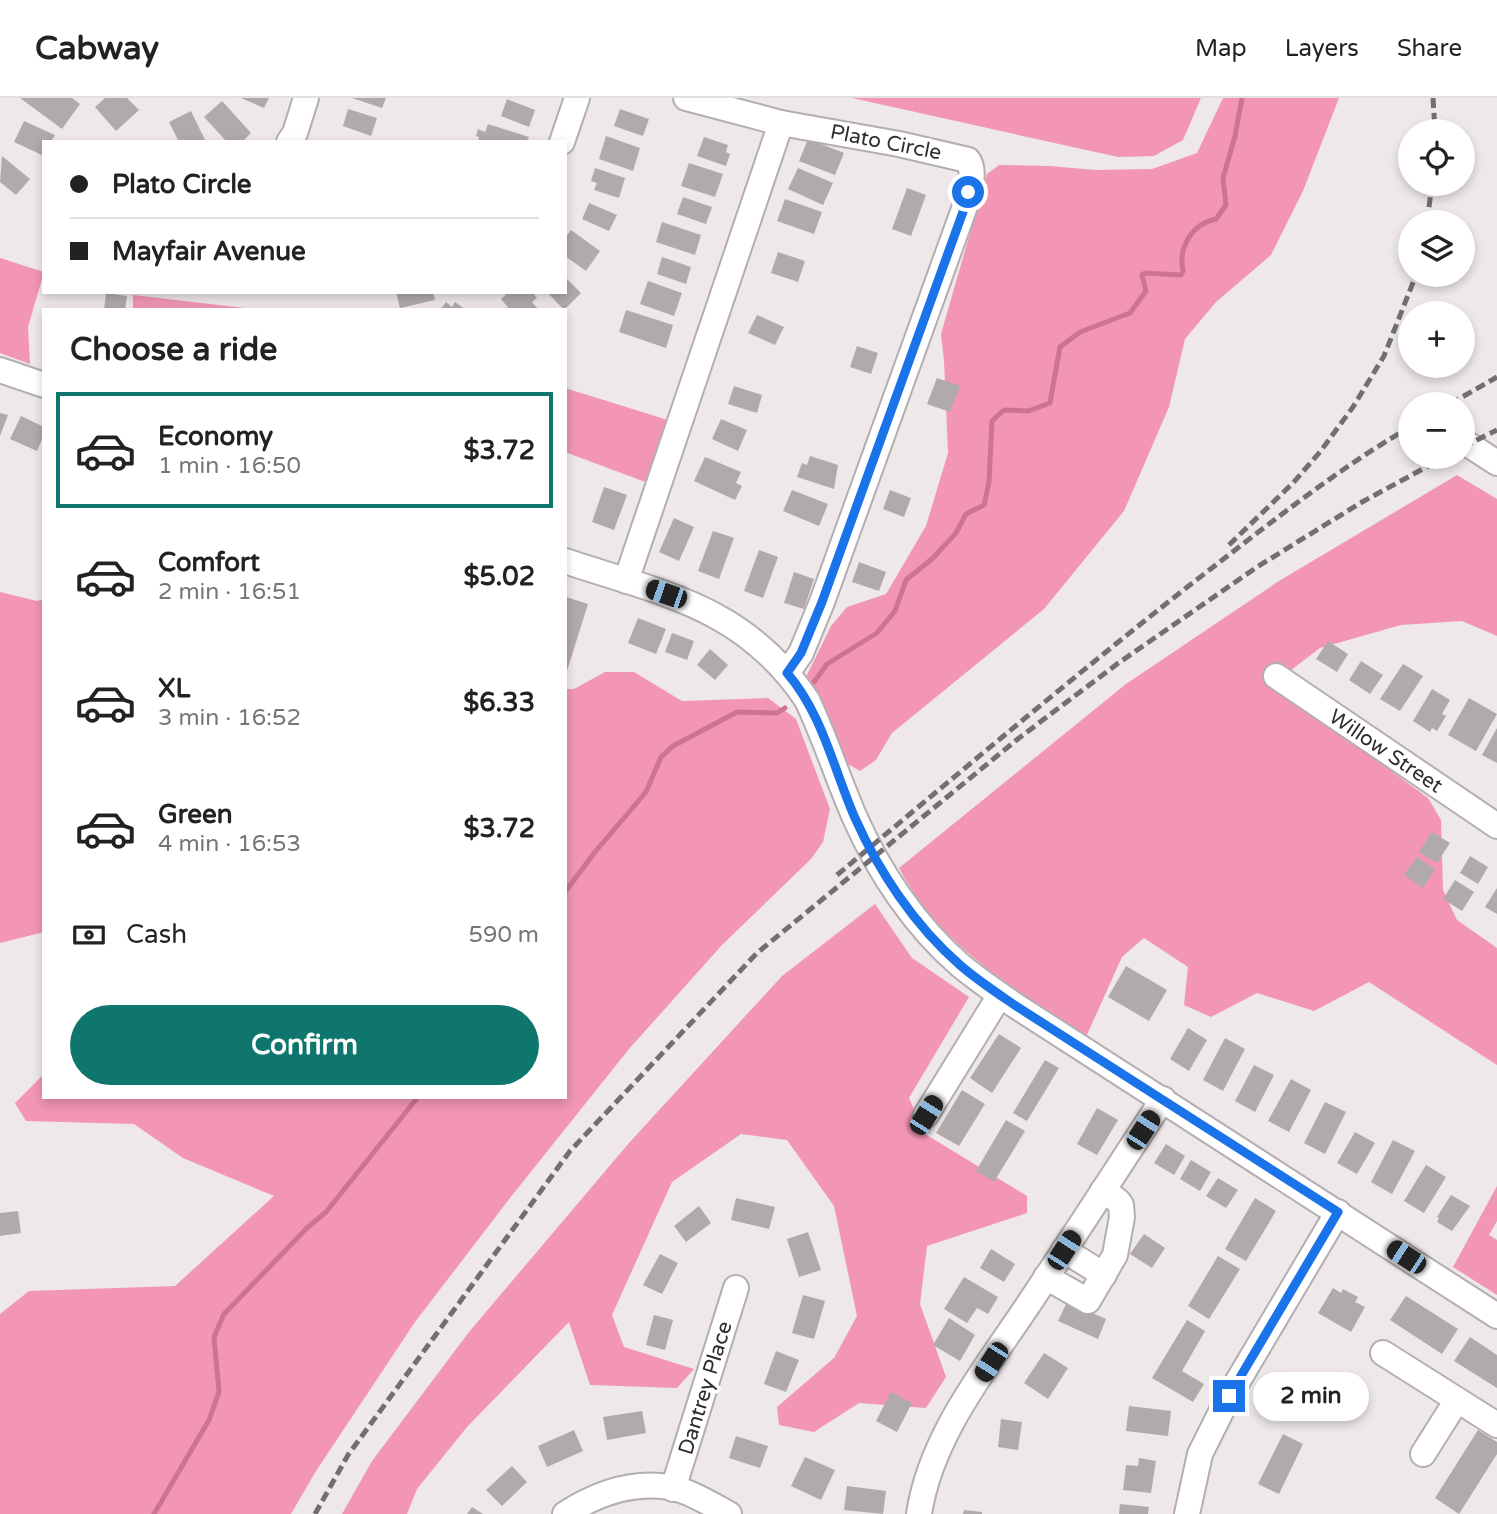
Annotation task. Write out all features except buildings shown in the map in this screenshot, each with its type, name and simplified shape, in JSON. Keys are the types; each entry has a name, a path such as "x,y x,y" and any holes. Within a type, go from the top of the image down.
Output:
{"street":[{"path":"290,140 306,98"},
{"path":"563,140 577,98"},
{"path":"626,581 781,123 686,98"},
{"name":"Plato Circle","path":"781,123 961,157 972,164 964,209 822,602 801,653 787,673"},
{"path":"0,370 42,384"},
{"path":"1475,449 1497,463"},
{"path":"567,562 685,601 733,624 763,648 787,673 807,700 856,820 891,883 908,908 961,966 1000,995 1497,1316"},
{"name":"Willow Street","path":"1276,676 1497,825"},
{"path":"926,1115 1000,995"},
{"path":"919,1514 923,1489 940,1445 977,1382 1163,1099"},
{"path":"1046,1277 1088,1301 1115,1255 1122,1217 1121,1205 1103,1190"},
{"path":"1191,1512 1200,1454 1205,1442 1229,1396 1338,1212"},
{"path":"1064,1250 1104,1275"},
{"name":"Dantrey Place","path":"673,1489 736,1288"},
{"path":"1383,1353 1497,1425"},
{"path":"1423,1454 1457,1400"},
{"path":"565,1514 598,1495 638,1486 673,1489 697,1497 729,1514"}],"shaded area":[{"path":"852,98 1201,98 1183,140 1154,156 1118,157"},
{"path":"1223,98 1339,98 1303,191 1271,255 1216,302 1185,339 1169,407 1124,511 1044,609 892,733 876,760 860,771 848,764 825,713 805,679 831,626 847,607 886,594 926,526 948,453 941,334 987,174 999,165 1095,170 1152,169 1197,153"},
{"path":"0,258 42,271 42,279 28,327 30,364 0,353"},
{"path":"133,295 244,308 133,308"},
{"path":"567,389 671,421 648,483 567,453"},
{"path":"1457,475 1497,499 1497,636 1462,621 1401,625 1320,648 1291,670 1286,694 1428,798 1441,820 1443,890 1457,920 1497,948 1497,1065 1369,982 1314,1011 1257,993 1211,1017 1184,1005 1188,967 1144,938 1122,957 1086,1037 981,964 936,921 899,868 1126,684 1279,581"},
{"path":"0,592 37,601 42,600 42,932 0,943"},
{"path":"605,672 634,672 682,701 768,698 796,719 830,809 823,842 811,859 722,945 629,1049 510,1198 415,1322 316,1471 291,1514 0,1514 0,1314 29,1291 175,1286 274,1196 183,1158 134,1124 26,1121 15,1103 42,1076 42,1099 567,1099 567,689 574,689"},
{"path":"875,904 912,958 969,997 909,1098 925,1134 1027,1196 1027,1213 927,1246 920,1304 946,1377 926,1408 859,1403 814,1432 779,1425 777,1407 834,1358 857,1316 834,1206 787,1140 741,1134 672,1182 612,1315 624,1347 694,1369 677,1388 590,1385 569,1322 467,1427 417,1489 407,1514 342,1514 372,1461 469,1332 629,1143 782,976"},
{"path":"1497,1186 1497,1221 1489,1235 1497,1240 1497,1295 1453,1267"}],"waterway":[{"path":"814,682 827,664 877,633 895,611 906,580 933,558 956,533 966,514 984,505 989,482 992,421 1004,410 1028,411 1050,403 1060,347 1080,332 1130,313 1146,291 1142,275 1181,275 1183,253 1189,238 1200,226 1216,219 1226,205 1223,178 1242,98"},
{"path":"567,889 646,792 661,757 673,746 737,712 777,713 785,708"},
{"path":"154,1514 209,1420 219,1392 214,1337 224,1314 307,1228 326,1212 416,1099"}],"railway":[{"path":"1433,98 1434,119"},
{"path":"1429,210 1430,196"},
{"path":"1229,545 1293,483 1353,407 1384,356 1411,287"},
{"path":"1471,392 1497,377"},
{"path":"1475,441 1497,430"},
{"path":"837,875 1186,588 1324,483 1398,434"},
{"path":"315,1514 348,1455 570,1151 757,953 1019,738 1117,664 1257,567 1362,502 1423,469"}],"route":[{"path":"968,192 822,602 801,653 787,673 807,700 856,820 891,883 942,948 980,981 1016,1006 1338,1212 1229,1396"}]}
